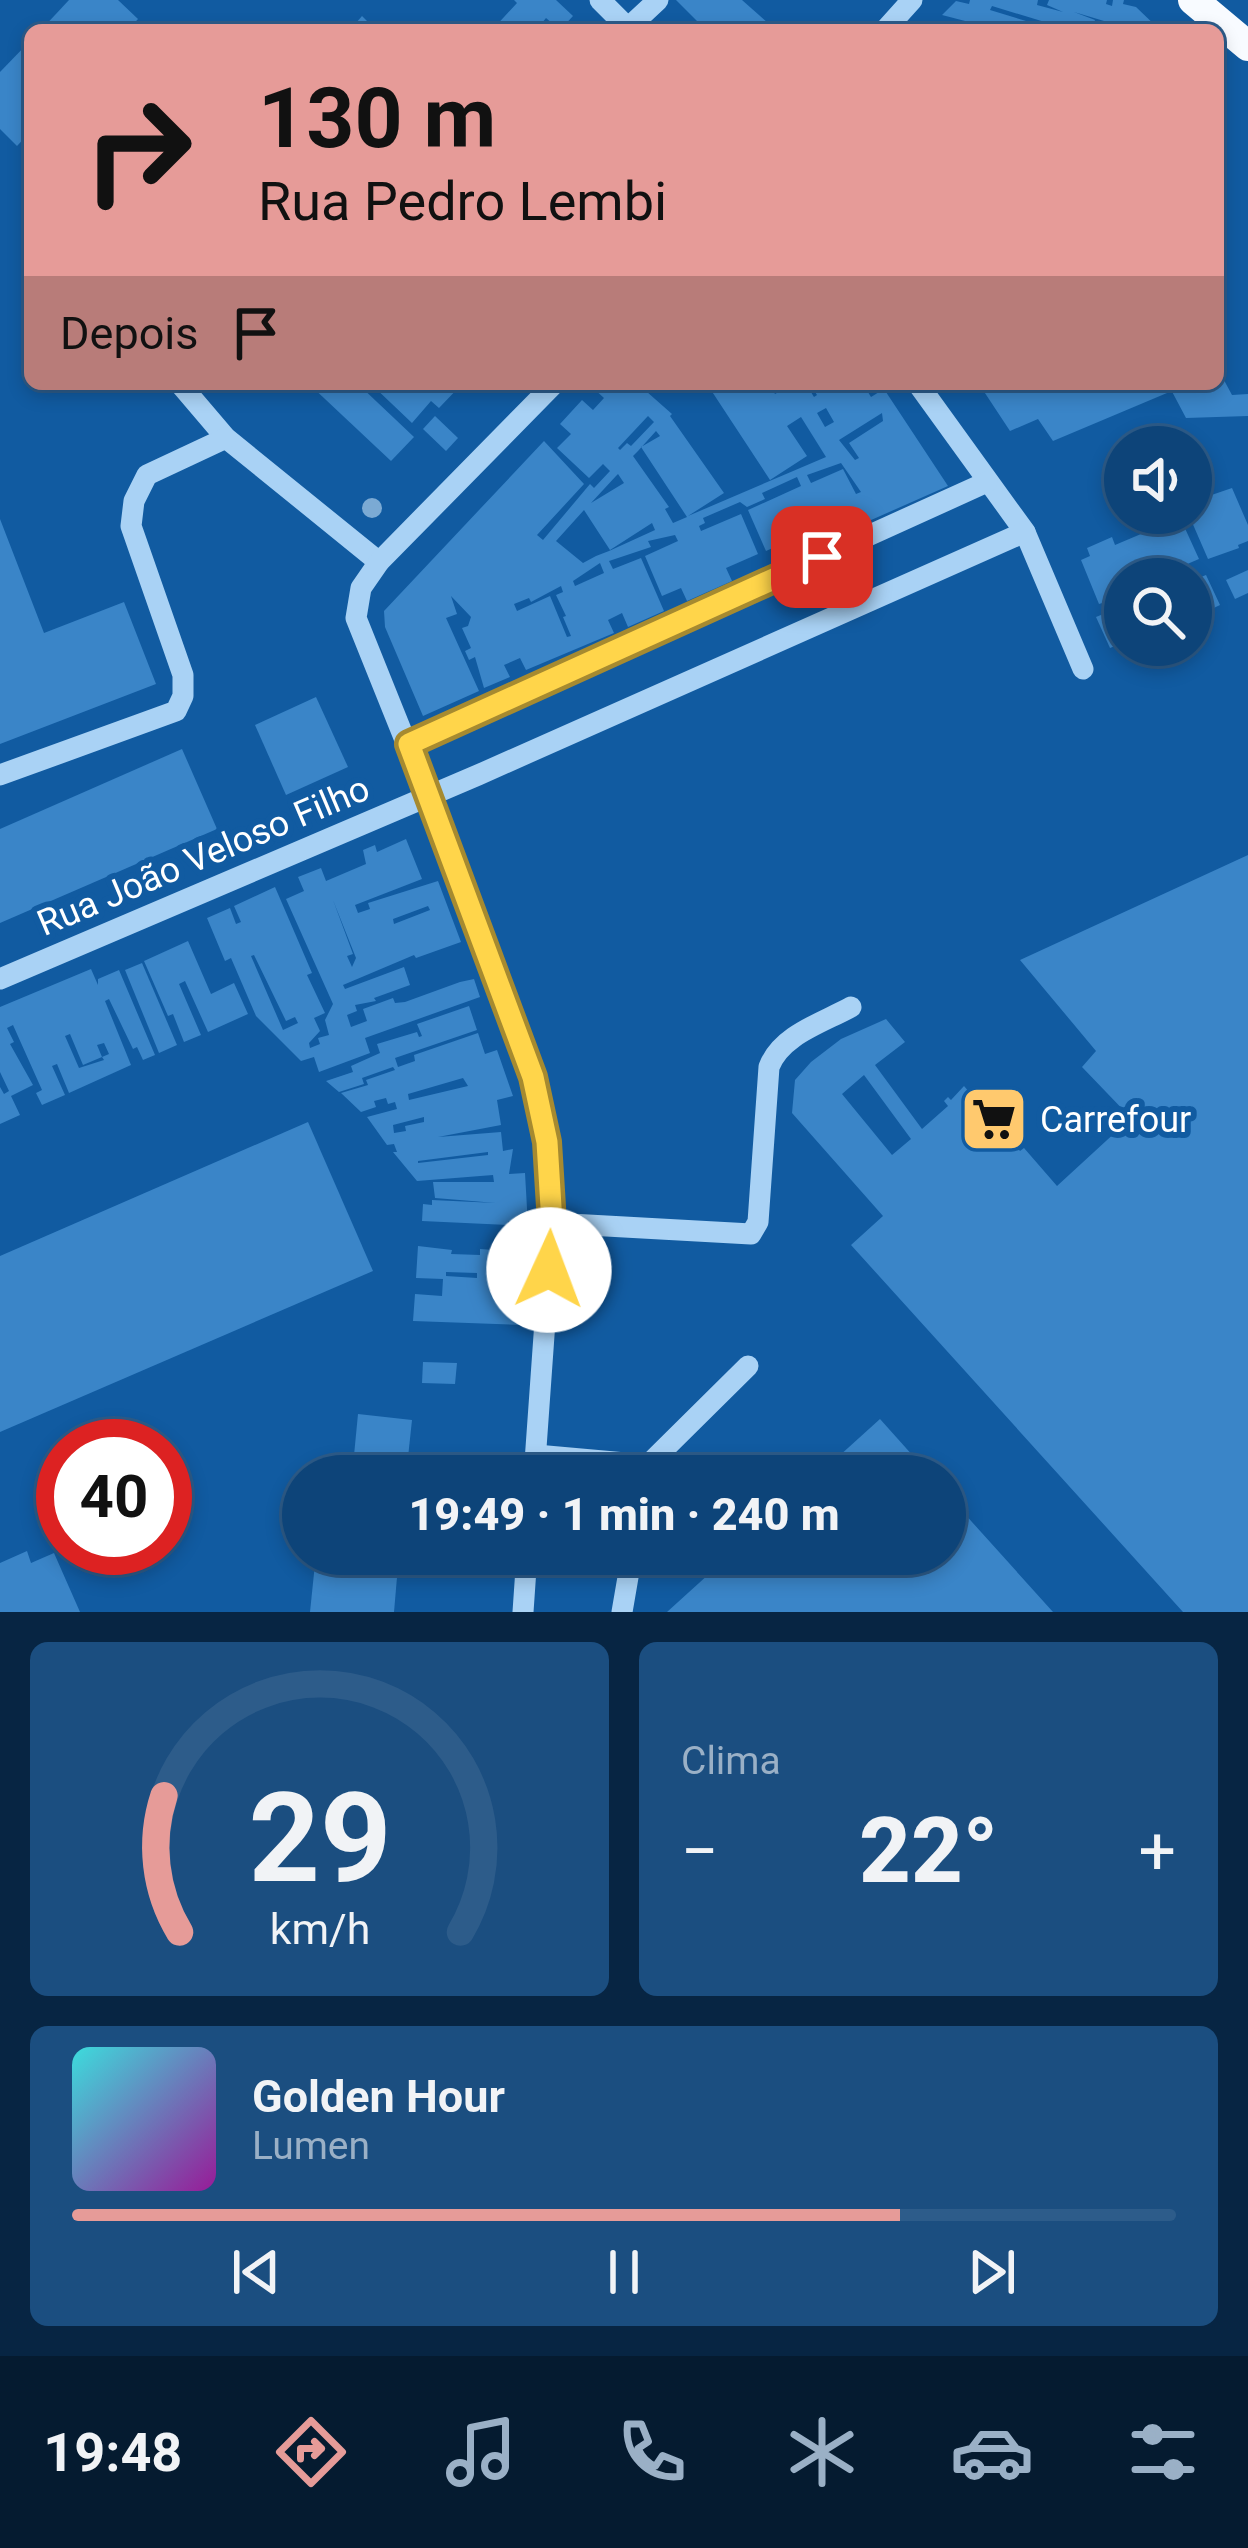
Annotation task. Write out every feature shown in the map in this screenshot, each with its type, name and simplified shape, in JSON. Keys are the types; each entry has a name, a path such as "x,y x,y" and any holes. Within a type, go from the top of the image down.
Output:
{"main road":[{"path":"1193,0 1222,24"},
{"path":"1224,26 1248,46"}],"street":[{"path":"600,0 624,24"},
{"path":"634,24 658,0"},
{"path":"890,24 911,0"},
{"path":"185,390 226,438 379,562"},
{"path":"536,1455 552,1223 547,1142 533,1077 409,744 360,630 356,604 379,562 548,390"},
{"path":"922,390 1025,532 1083,669"},
{"path":"0,776 176,711 183,695 183,675 131,526 132,514 147,476 226,438"},
{"path":"409,744 987,482"},
{"name":"Rua João Veloso Filho","path":"0,979 1025,532"},
{"path":"552,1223 752,1234 758,1222 773,1057 784,1043 851,1007"},
{"path":"662,1455 748,1366"},
{"path":"523,1612 526,1575"},
{"path":"622,1612 628,1575"}],"building":[{"path":"69,0 118,0 138,19 133,24 47,24"},
{"path":"514,0 556,0 573,16 566,24 553,24 546,18 543,24 498,24 517,3"},
{"path":"676,0 742,0 769,24 700,24"},
{"path":"970,0 1038,0 1037,5 1063,12 1047,5 1049,0 1107,0 1112,6 1113,0 1124,0 1123,4 1136,7 1154,24 1114,24 1074,12 1095,20 1093,24 1051,24 992,6 990,10 1036,24 968,24 942,15 956,1 969,4"},
{"path":"24,47 24,138 17,146 0,129 0,72"},
{"path":"1224,380 1232,395 1248,394 1248,416 1186,418 1171,390 1224,390"},
{"path":"315,390 364,390 414,437 391,461"},
{"path":"377,390 456,390 439,408 431,401 412,423"},
{"path":"595,390 645,390 672,414 724,493 688,516 826,457 801,417 787,426 807,456 770,480 711,390 773,390 775,394 810,390 814,397 814,390 867,390 871,397 885,390 948,486 835,536 829,523 799,536 805,550 790,556 784,543 766,551 748,510 801,486 797,477 762,493 765,499 747,507 740,502 703,518 701,531 741,514 758,554 726,568 732,581 687,601 681,588 662,596 645,556 678,541 675,535 648,541 651,547 609,561 613,569 641,558 664,611 628,627 622,613 608,620 614,633 526,670 520,658 504,665 510,677 484,688 475,657 469,660 465,651 471,648 462,628 471,617 451,596 457,614 446,618 479,691 423,716 385,627 384,611 544,441 584,484 537,535 543,540 590,484 594,488 610,471 603,464 589,478 557,448 571,434 560,424 582,400 593,410 604,398","holes":["826,408 834,422 825,427 817,413","882,413 883,421 849,443 859,458 855,460 839,440","648,416 654,422 631,446 618,448","641,447 687,517 673,523 665,509 669,507 633,456","841,463 861,492 856,494 843,469 811,483 807,475","616,476 624,483 591,503","584,510 610,550 652,523 655,530 583,563 556,541","600,563 604,573 575,586 573,581","561,586 563,592 556,595 571,636 567,637 550,596 517,611 514,604 529,598 531,602"]},
{"path":"983,390 1167,393 1053,441 1038,419 1010,431"},
{"path":"435,416 458,438 446,451 423,429"},
{"path":"1232,488 1248,525 1248,541 1208,558 1197,534 1212,534 1212,495"},
{"path":"0,519 44,633 124,602 156,684 0,744"},
{"path":"1141,534 1188,534 1199,558 1104,558 1104,602 1099,604 1081,560 1090,556 1087,548 1112,537 1115,545"},
{"path":"1248,570 1248,593 1235,599 1226,580"},
{"path":"316,697 348,767 286,795 255,725"},
{"path":"182,749 217,829 0,923 0,829"},
{"path":"406,839 422,879 355,905 358,913 370,909 368,903 438,881 461,942 414,955 343,985 345,989 404,967 410,985 355,1005 357,1011 347,1015 351,1027 367,1021 363,1009 393,998 395,1003 405,1002 460,982 474,979 480,997 365,1038 370,1053 319,1072 314,1057 301,1061 256,1016 207,918 230,908 236,924 241,922 234,906 275,887 325,1013 314,1018 320,1031 310,1048 320,1044 318,1038 329,1035 325,1020 333,1004 286,899 304,891 298,877 321,868 326,881 366,864 363,850 375,845 377,852","holes":["333,900 356,958 352,967 347,956 353,954","428,906 430,910 394,924 393,919","251,956 286,1021 295,1017 298,1023 283,1030"]},
{"path":"1248,855 1248,1612 1183,1612 851,1245 883,1216 792,1113 795,1080 811,1062 841,1039 886,1019 905,1042 875,1065 922,1129 948,1106 944,1101 964,1086 1057,1186 1131,1118 1082,1067 1096,1051 1020,960","holes":["864,1075 911,1139 892,1155 842,1094"]},
{"path":"188,941 211,994 234,983 248,1014 208,1032 185,981 179,984 201,1035 184,1042 144,961"},
{"path":"142,963 177,1045 159,1053 125,970"},
{"path":"91,969 98,985 98,979 119,970 155,1055 143,1060 137,1047 133,1049 109,999 105,1001 131,1065 69,1093 57,1064 52,1066 65,1095 42,1105 36,1093 42,1090 13,1025 7,1028 14,1042 10,1044 33,1085 11,1096 20,1115 0,1124 0,1087 4,1094 9,1091 0,1072 0,1007","holes":["70,1034 83,1065 104,1060 79,1068 65,1036","104,1043 109,1054 102,1057 97,1045"]},
{"path":"469,1006 477,1030 395,1058 398,1067 415,1061 414,1055 478,1033 485,1054 497,1050 513,1096 497,1100 501,1125 438,1137 501,1132 503,1151 513,1149 509,1174 525,1173 528,1226 508,1221 508,1225 422,1221 423,1204 432,1205 432,1200 496,1203 435,1198 433,1182 494,1182 493,1175 417,1181 393,1152 397,1152 394,1144 387,1145 367,1117 397,1109 395,1102 374,1101 376,1107 361,1112 341,1093 368,1085 366,1080 395,1070 393,1067 339,1092 326,1081 353,1072 351,1066 380,1053 377,1044 417,1032 422,1036 417,1024","holes":["463,1078 468,1086 409,1100 408,1094","424,1117 424,1122 405,1126 406,1131 394,1133 393,1125","488,1152 488,1155 418,1161"]},
{"path":"308,1122 373,1271 0,1432 0,1256"},
{"path":"418,1246 452,1250 451,1254 480,1255 480,1249 526,1252 522,1325 413,1321 415,1294 442,1296 443,1279 416,1278","holes":["446,1272 477,1273 477,1278 446,1276"]},
{"path":"423,1362 457,1363 455,1384 422,1383"},
{"path":"358,1414 412,1420 408,1455 354,1455"},
{"path":"880,1419 912,1455 840,1455"},
{"path":"966,1515 1053,1612 667,1612 708,1575 966,1575"},
{"path":"27,1551 31,1563 36,1561 36,1575 64,1575 80,1612 0,1612 0,1563"},
{"path":"314,1575 397,1575 394,1612 310,1612"}],"place":[{"name":"Carrefour","path":"994,1119"}],"route":[{"path":"549,1270 552,1223 547,1142 533,1077 409,744 822,557"}]}
